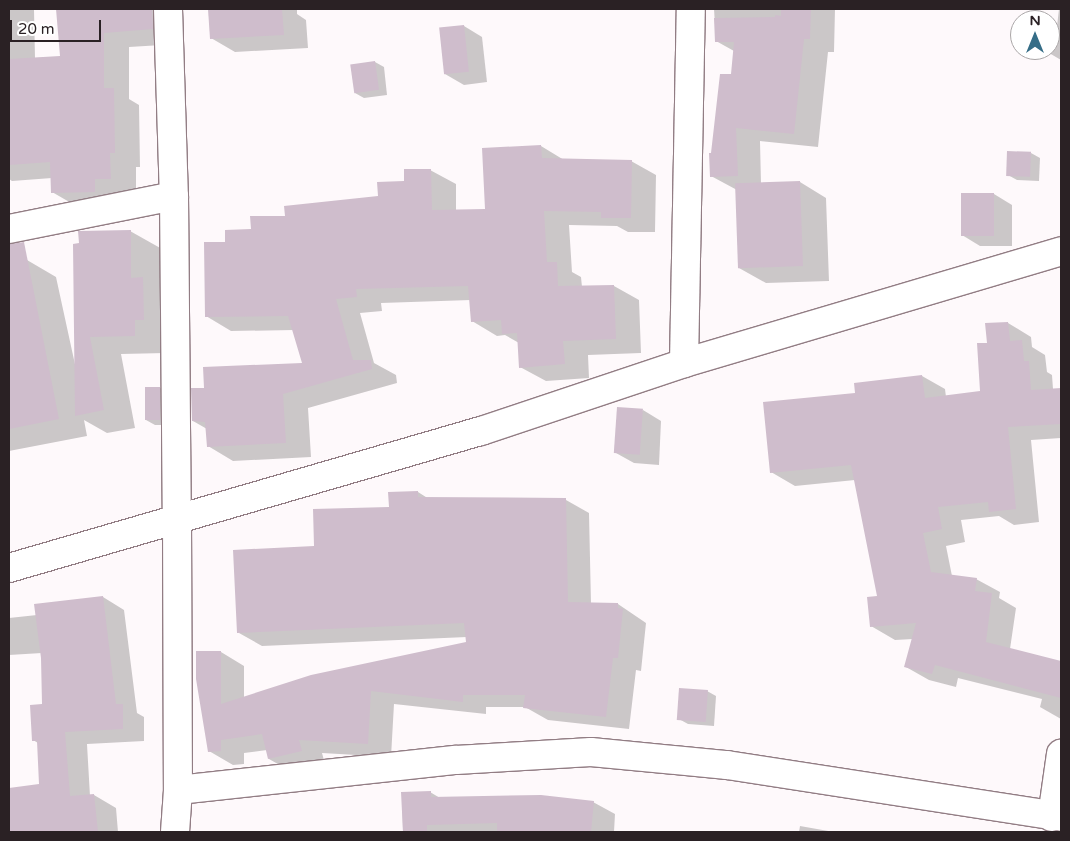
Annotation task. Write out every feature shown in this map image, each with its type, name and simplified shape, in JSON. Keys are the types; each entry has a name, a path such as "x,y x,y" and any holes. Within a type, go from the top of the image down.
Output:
{"street":[{"path":"168,9 174,196 177,518 178,790 175,832"},
{"path":"684,363 691,9"},
{"path":"9,229 174,196"},
{"path":"9,568 481,431 684,363 1061,251"},
{"path":"178,790 456,760 591,752 727,765 1056,817 1061,754"}],"building":[{"path":"56,9 152,9 153,29 104,33 104,88 114,88 115,153 110,153 111,179 95,179 95,192 51,193 50,162 9,165 9,59 60,56"},
{"path":"208,9 282,9 284,35 210,39"},
{"path":"781,9 811,9 810,39 804,39 794,134 736,128 738,176 710,177 709,153 711,153 720,74 731,74 734,42 715,42 714,18 775,17 775,15 781,16"},
{"path":"464,25 469,72 444,74 439,28"},
{"path":"375,61 379,90 354,93 350,64"},
{"path":"541,145 542,158 632,160 631,218 601,218 601,212 544,211 547,262 557,262 558,286 614,285 616,339 563,341 565,364 519,368 517,333 502,334 501,320 471,322 468,286 356,289 357,297 336,299 353,360 371,360 372,369 283,394 286,443 207,447 205,422 192,421 191,388 204,388 203,367 302,363 288,316 205,317 204,242 225,242 225,230 251,229 250,216 285,216 284,206 378,196 377,182 404,181 404,169 431,169 432,210 485,209 482,148"},
{"path":"1007,151 1031,152 1030,177 1006,176"},
{"path":"800,181 803,266 738,268 735,183"},
{"path":"961,193 994,193 994,236 961,236"},
{"path":"131,230 131,278 143,277 144,320 135,320 135,336 90,337 104,410 75,416 73,244 79,243 78,231"},
{"path":"24,242 59,419 9,429 9,244"},
{"path":"1008,322 1010,341 1022,340 1024,361 1029,361 1031,390 1061,388 1061,424 1008,427 1016,509 989,512 988,502 938,507 942,529 923,533 931,572 977,578 975,591 992,593 986,642 1061,661 1061,698 935,665 932,674 904,667 916,623 870,627 867,597 877,596 851,465 770,473 763,402 855,393 854,383 922,375 925,398 980,391 977,343 987,343 985,323"},
{"path":"145,387 160,387 160,420 145,420"},
{"path":"617,407 643,409 640,455 614,453"},
{"path":"418,491 418,497 566,498 568,602 618,603 618,608 623,609 618,658 613,658 606,717 523,708 525,695 463,695 463,702 371,691 368,744 299,740 302,751 268,759 262,734 221,740 221,751 208,752 196,679 196,651 221,651 221,704 311,675 466,642 464,623 237,633 233,550 314,546 313,509 389,507 388,492"},
{"path":"103,596 116,704 123,704 123,729 65,732 70,796 94,794 98,832 9,832 9,788 39,784 37,741 32,741 30,705 42,704 41,658 34,604"},
{"path":"679,688 708,690 706,722 677,720"},
{"path":"431,791 431,797 541,795 594,801 591,832 497,832 497,823 427,825 427,832 403,832 401,792"}]}
